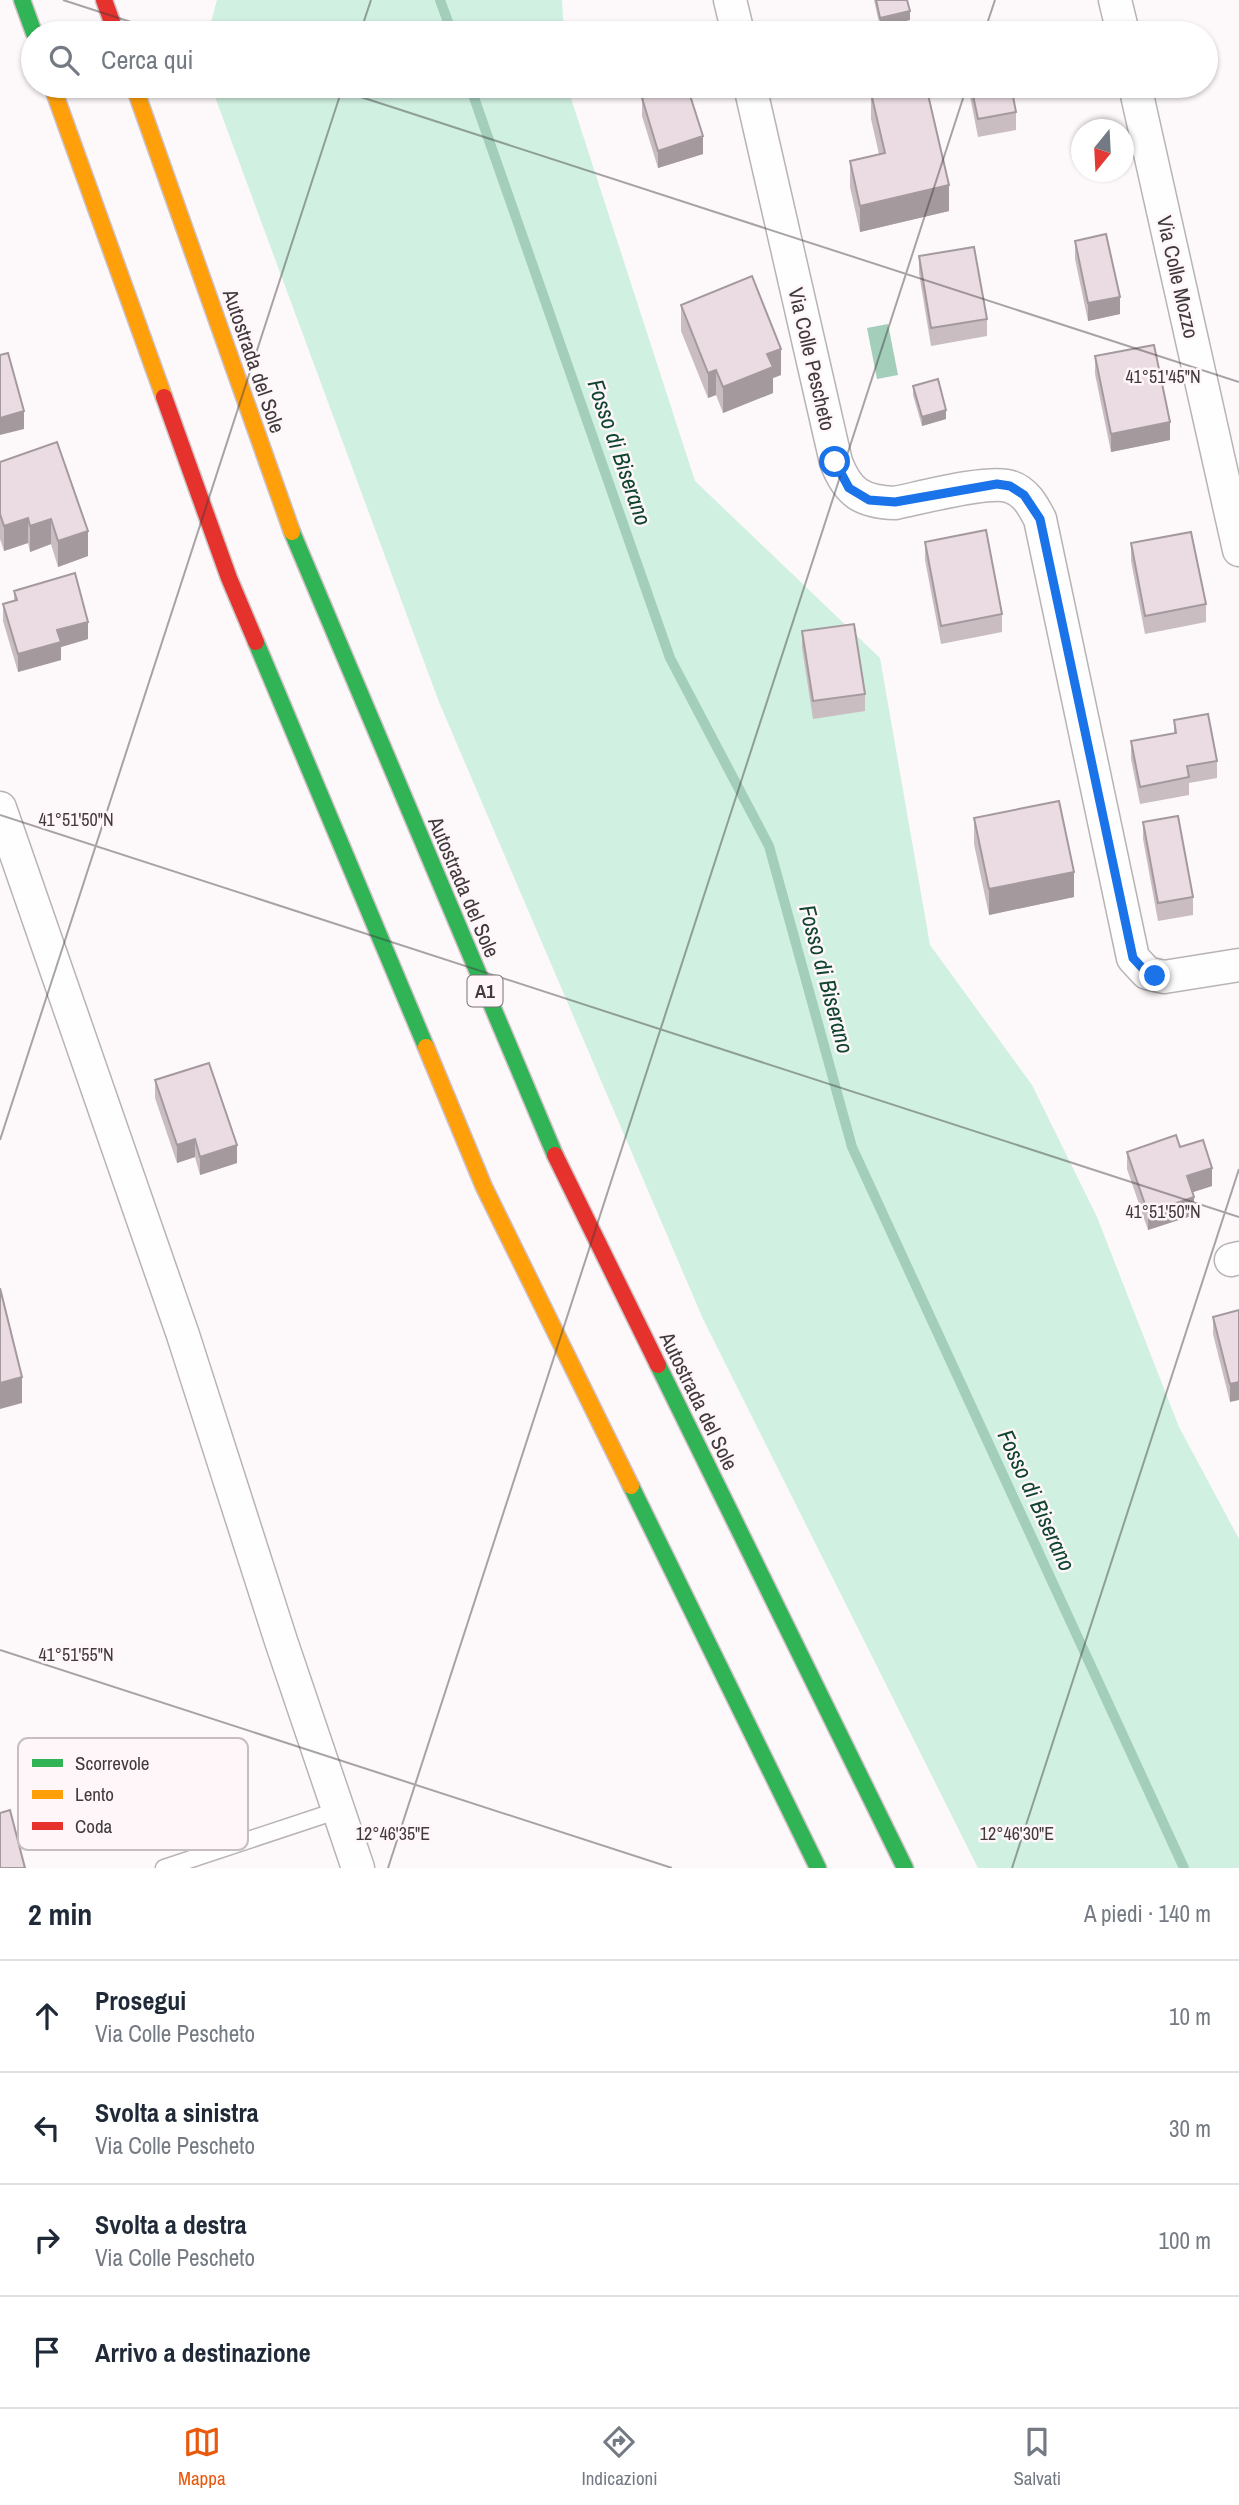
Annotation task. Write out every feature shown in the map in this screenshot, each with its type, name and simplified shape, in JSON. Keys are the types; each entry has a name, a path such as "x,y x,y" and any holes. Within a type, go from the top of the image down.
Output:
{"highway":[{"path":"22,0 30,21"},
{"path":"104,0 112,21"},
{"path":"56,98 229,578 484,1187 818,1868"},
{"name":"Autostrada del Sole","path":"138,98 301,557 557,1160 905,1868"}],"street":[{"path":"730,0 734,21"},
{"path":"1115,0 1120,21"},
{"name":"Via Colle Pescheto","path":"753,98 835,462 841,476 849,488 859,495 882,502 997,484 1010,486 1029,500 1040,519 1133,958 1147,973 1164,977 1239,965"},
{"name":"Via Colle Mozzo","path":"1138,98 1239,550"},
{"path":"0,808 183,1335 281,1641 358,1868"}],"lane":[{"path":"125,11 125,21"},
{"path":"248,1840 339,1810"},
{"path":"164,1868 218,1850"}],"shaded area":[{"path":"217,0 562,0 563,21 211,21"},
{"path":"215,98 571,98 695,481 880,658 930,945 1032,1085 1097,1217 1179,1427 1239,1539 1239,1868 978,1868 703,1319 439,702"},
{"path":"888,324 898,375 877,379 867,328"}],"building":[{"path":"876,0 907,0 910,11 880,18"},
{"path":"642,98 691,98 703,136 658,151"},
{"path":"872,98 929,98 949,185 860,206 850,161 885,153"},
{"path":"974,98 1013,98 1016,112 978,119"},
{"path":"1106,234 1120,297 1088,303 1075,241"},
{"path":"974,247 987,319 931,328 919,256"},
{"path":"752,276 781,349 767,354 773,367 723,387 716,370 708,373 681,305"},
{"path":"1154,345 1170,422 1111,434 1095,356"},
{"path":"8,353 24,411 0,418 0,355"},
{"path":"938,379 946,410 922,417 913,386"},
{"path":"57,442 88,531 58,541 51,519 30,526 28,518 4,526 0,514 0,462"},
{"path":"986,530 1002,614 941,626 925,542"},
{"path":"1191,532 1206,604 1145,616 1131,543"},
{"path":"75,573 88,622 57,630 61,642 18,654 3,604 17,600 14,591"},
{"path":"854,624 865,694 813,701 802,631"},
{"path":"1208,714 1217,761 1187,766 1189,777 1140,787 1131,741 1176,733 1174,720"},
{"path":"1059,801 1074,872 989,889 974,818"},
{"path":"1178,816 1193,897 1158,903 1143,822"},
{"path":"209,1063 237,1145 200,1157 195,1139 177,1145 155,1080"},
{"path":"1176,1135 1180,1147 1203,1140 1212,1168 1187,1176 1194,1197 1148,1213 1127,1152"},
{"path":"0,1288 22,1377 0,1383"},
{"path":"1239,1310 1239,1382 1230,1384 1213,1317"},
{"path":"10,1810 18,1850 20,1850 25,1868 0,1868 0,1813"}],"waterway":[{"name":"Fosso di Biserano","path":"440,0 448,21"},
{"name":"Fosso di Biserano","path":"474,98 670,658 769,846 852,1147 1184,1868"}],"traffic: fast":[{"path":"22,0 30,21"},
{"path":"292,532 555,1155"},
{"path":"256,642 426,1047"},
{"path":"658,1365 905,1868"},
{"path":"631,1486 818,1868"}],"traffic: slow":[{"path":"56,98 164,397"},
{"path":"138,98 292,532"},
{"path":"426,1047 484,1187 631,1486"}],"traffic: jam":[{"path":"104,0 112,21"},
{"path":"164,397 229,578 256,642"},
{"path":"555,1155 658,1365"}],"route":[{"path":"835,462 849,488 869,500 895,502 997,484 1017,490 1034,507 1040,519 1133,958 1147,973 1155,976"}]}
